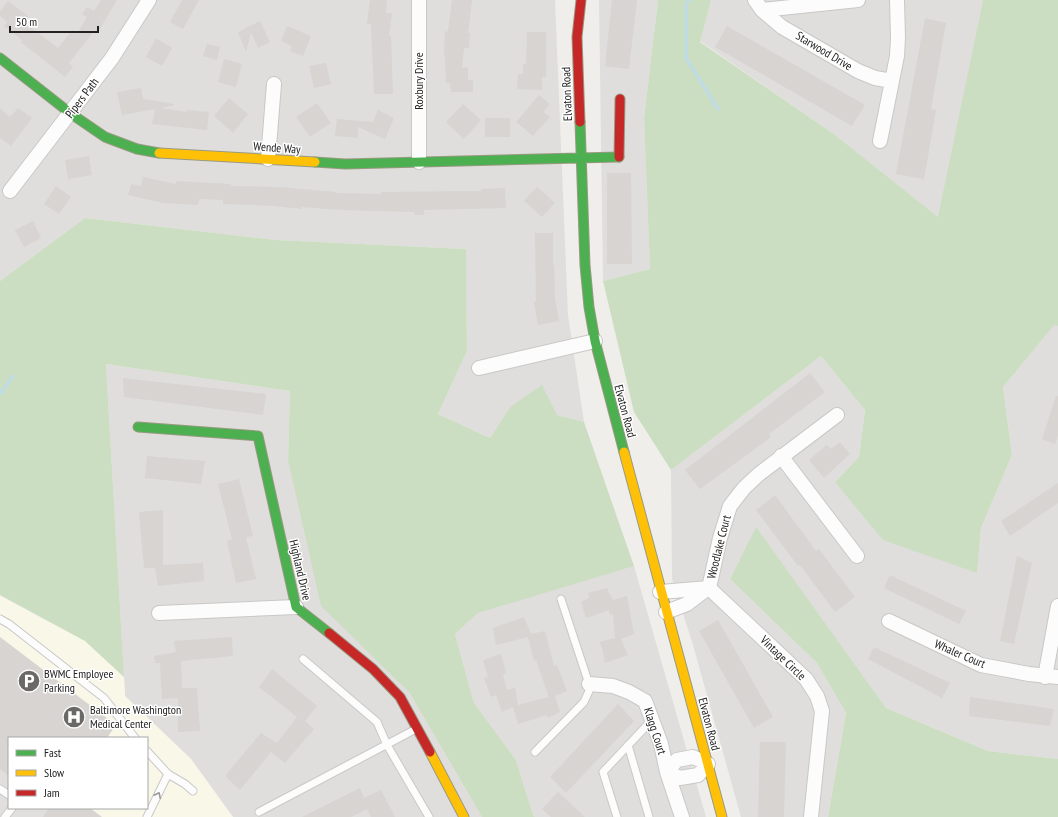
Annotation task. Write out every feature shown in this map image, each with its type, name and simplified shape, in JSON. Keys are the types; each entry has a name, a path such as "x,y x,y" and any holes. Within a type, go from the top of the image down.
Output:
{"street":[{"name":"Pipers Path","path":"10,191 112,58 149,0"},
{"name":"Roxbury Drive","path":"419,0 419,162"},
{"name":"Elvaton Road","path":"581,0 577,37 585,265 589,307 595,341 660,592 722,817"},
{"name":"Starwood Drive","path":"759,5 858,0"},
{"path":"880,141 897,56 898,38 896,0"},
{"name":"Starwood Drive","path":"759,5 782,27 858,71 875,78 892,82"},
{"name":"Wende Way","path":"0,58 70,113 105,136 137,149 166,154 345,164 620,157 620,98"},
{"path":"268,159 274,84"},
{"path":"479,368 595,341"},
{"name":"Woodlake Court","path":"709,588 720,538 730,506 744,488 759,474 837,415"},
{"name":"Highland Drive","path":"138,427 258,436 296,607 373,669 400,697 418,728 464,817"},
{"path":"781,456 857,556"},
{"path":"660,592 709,588"},
{"path":"666,612 687,604 709,588"},
{"name":"Vintage Circle","path":"709,588 806,679 817,696 822,711 811,817"},
{"path":"1051,677 1058,606"},
{"path":"159,614 296,607"},
{"name":"Whaler Court","path":"889,621 981,665 1051,677"},
{"name":"Klagg Court","path":"589,684 613,686 629,692 645,701 661,744 667,772 682,817"},
{"name":"Klagg Court","path":"667,772 677,760 693,757 708,764"}],"lane":[{"path":"535,752 584,702 589,691 589,684 561,599"},
{"path":"0,619 9,624 104,698 134,737"},
{"path":"302,659 377,722 387,745 429,817"},
{"path":"618,817 603,772 652,720"},
{"path":"260,812 418,728"},
{"path":"628,745 649,817"},
{"path":"148,752 168,774 185,784 193,791"},
{"path":"147,817 168,774"},
{"path":"5,817 11,809"}],"shaded area":[{"path":"0,0 555,0 568,315 584,422 557,415 510,407 490,438 438,414 467,351 466,249 276,240 85,218 0,281"},
{"path":"599,0 658,0 644,118 650,269 603,281"},
{"path":"711,0 983,0 939,218 834,134 700,41"},
{"path":"1054,324 1058,326 1058,759 988,751 886,708 756,528 730,579 817,663 846,713 828,817 741,817 693,645 672,579 671,470 821,356 865,410 859,457 835,482 977,573 981,528 1012,455 1003,387"},
{"path":"106,364 290,391 288,460 409,692 482,817 233,817 191,759 125,696"},
{"path":"634,566 706,817 535,817 533,815 516,760 474,703 455,634 483,608"},
{"name":"Baltimore Washington Medical Center","path":"0,596 85,641 124,677 125,696 191,759 233,817 0,817"},
{"path":"0,751 8,757 8,809 56,809 62,817 0,817"}],"green space":[{"path":"658,0 711,0 700,42 834,134 938,217 983,0 1058,0 1058,326 1054,325 1003,387 1012,455 981,528 977,573 883,540 835,482 859,457 865,410 821,356 671,470 634,412 603,281 650,269 644,118"},
{"path":"85,218 276,240 466,249 467,351 438,414 490,438 510,407 542,385 557,415 584,422 634,566 478,613 455,634 474,703 516,760 533,815 535,817 482,817 409,692 321,606 288,460 290,391 106,364 124,677 85,641 0,595 0,281"},
{"path":"756,527 886,708 988,751 1058,759 1058,817 828,817 846,713 817,663 730,579"}],"building":[{"path":"101,0 117,0 98,32 95,30 69,63 73,67 65,77 21,42 22,40 4,26 7,22 0,16 0,12 8,1 28,16 24,22 58,48 72,30 77,34 87,17 82,14 87,7 94,11"},
{"path":"182,0 199,0 183,29 170,22"},
{"path":"370,0 387,0 386,13 392,13 389,36 391,36 393,94 374,94 371,24 367,24"},
{"path":"452,0 472,0 468,33 470,33 469,48 464,48 462,68 468,67 468,80 473,80 473,92 451,92 450,83 446,83 444,56 445,31 448,32"},
{"path":"612,0 637,0 629,69 605,66"},
{"path":"925,18 946,23 931,109 936,110 924,179 896,174"},
{"path":"260,21 270,42 258,48 251,32 246,52 238,32"},
{"path":"287,26 311,36 303,56 290,51 292,46 281,41"},
{"path":"727,26 865,105 852,126 715,47"},
{"path":"527,32 546,32 546,77 542,77 542,90 517,89 518,74 523,74 523,64 526,64"},
{"path":"156,38 172,48 162,66 146,57"},
{"path":"207,44 220,47 217,60 203,56"},
{"path":"224,59 242,64 236,87 218,82"},
{"path":"326,63 331,84 314,88 309,66"},
{"path":"141,88 143,99 174,104 161,108 187,112 187,110 209,112 207,130 152,124 155,109 122,115 117,92"},
{"path":"539,95 550,104 543,112 550,117 533,136 516,122"},
{"path":"229,98 248,114 233,133 214,116"},
{"path":"317,103 331,123 310,137 296,117"},
{"path":"463,104 481,120 464,139 446,122"},
{"path":"0,108 10,117 18,108 32,118 11,146 0,138"},
{"path":"378,110 394,118 385,139 358,127 358,138 335,136 337,119 373,122"},
{"path":"485,118 510,118 510,137 485,137"},
{"path":"89,156 92,175 68,179 65,160"},
{"path":"607,173 631,173 632,264 607,264"},
{"path":"143,177 176,184 176,181 231,184 231,186 279,187 336,193 381,194 381,192 481,191 481,189 505,188 506,208 424,210 424,215 414,215 415,212 342,210 302,207 302,209 223,204 223,200 199,199 198,205 163,203 128,195 131,184 141,186"},
{"path":"56,186 71,197 59,214 44,204"},
{"path":"537,187 555,203 542,217 524,201"},
{"path":"33,221 41,238 24,247 15,230"},
{"path":"535,233 553,233 555,298 559,321 538,325 534,302 536,301"},
{"path":"810,373 825,392 769,434 771,437 700,489 685,470"},
{"path":"123,378 266,394 263,415 124,397"},
{"path":"1056,396 1058,396 1058,435 1055,444 1042,439"},
{"path":"840,442 850,454 824,478 809,460 827,445 831,449"},
{"path":"147,456 205,461 201,484 145,478"},
{"path":"239,479 253,536 246,537 256,579 236,583 227,541 232,539 218,484"},
{"path":"1058,483 1058,503 1010,536 1001,521"},
{"path":"775,495 816,551 819,549 855,597 835,612 756,510"},
{"path":"163,510 163,565 203,563 204,581 158,586 155,568 144,568 139,512"},
{"path":"1017,556 1032,563 1014,644 1000,641"},
{"path":"890,575 966,611 959,624 884,588"},
{"path":"607,588 613,600 627,596 634,634 621,639 628,655 605,663 602,647 599,642 615,638 613,614 610,615 609,610 586,618 581,602 589,598 588,593"},
{"path":"524,617 531,634 545,631 554,666 557,665 567,691 555,696 560,712 548,718 547,715 518,724 513,707 502,712 496,695 491,697 484,678 488,677 483,660 501,654 506,672 503,675 507,690 515,688 518,705 549,697 536,660 534,661 528,637 496,645 493,628"},
{"path":"718,620 773,717 754,728 699,631"},
{"name":"BWMC Employee Parking","path":"0,637 116,725 108,737 8,737 8,775 0,769"},
{"path":"232,637 233,656 181,661 182,688 197,688 200,731 178,732 178,698 162,699 160,663 155,663 154,656 176,652 174,641"},
{"path":"874,647 950,683 942,698 868,659"},
{"path":"272,669 317,706 305,721 314,729 285,763 271,752 240,790 225,776 261,733 277,743 297,717 259,687"},
{"path":"970,697 1054,709 1050,726 969,716"},
{"path":"618,704 634,721 566,793 550,777"},
{"path":"760,742 786,742 784,817 758,817"},
{"path":"360,788 364,798 381,790 395,817 371,817 367,809 351,817 302,817"},
{"path":"558,792 585,817 551,817 542,809"},
{"path":"48,809 91,809 102,817 43,817"}],"waterway":[{"path":"689,0 686,4 686,58 718,109"},
{"path":"0,394 13,376"}],"traffic: fast":[{"path":"0,58 70,113 105,137 137,149 159,153"},
{"path":"580,122 585,265 589,307 595,341 624,452"},
{"path":"315,162 345,164 619,157"},
{"path":"138,427 258,436 296,607 329,633"}],"traffic: slow":[{"path":"159,153 315,162"},
{"path":"624,452 722,817"},
{"path":"430,752 464,817"}],"traffic: jam":[{"path":"580,122 577,37 581,0"},
{"path":"619,157 620,99"},
{"path":"329,633 373,669 400,697 430,752"}],"place":[{"name":"BWMC Employee Parking","path":"29,681"},
{"name":"Baltimore Washington Medical Center","path":"74,717"}]}
